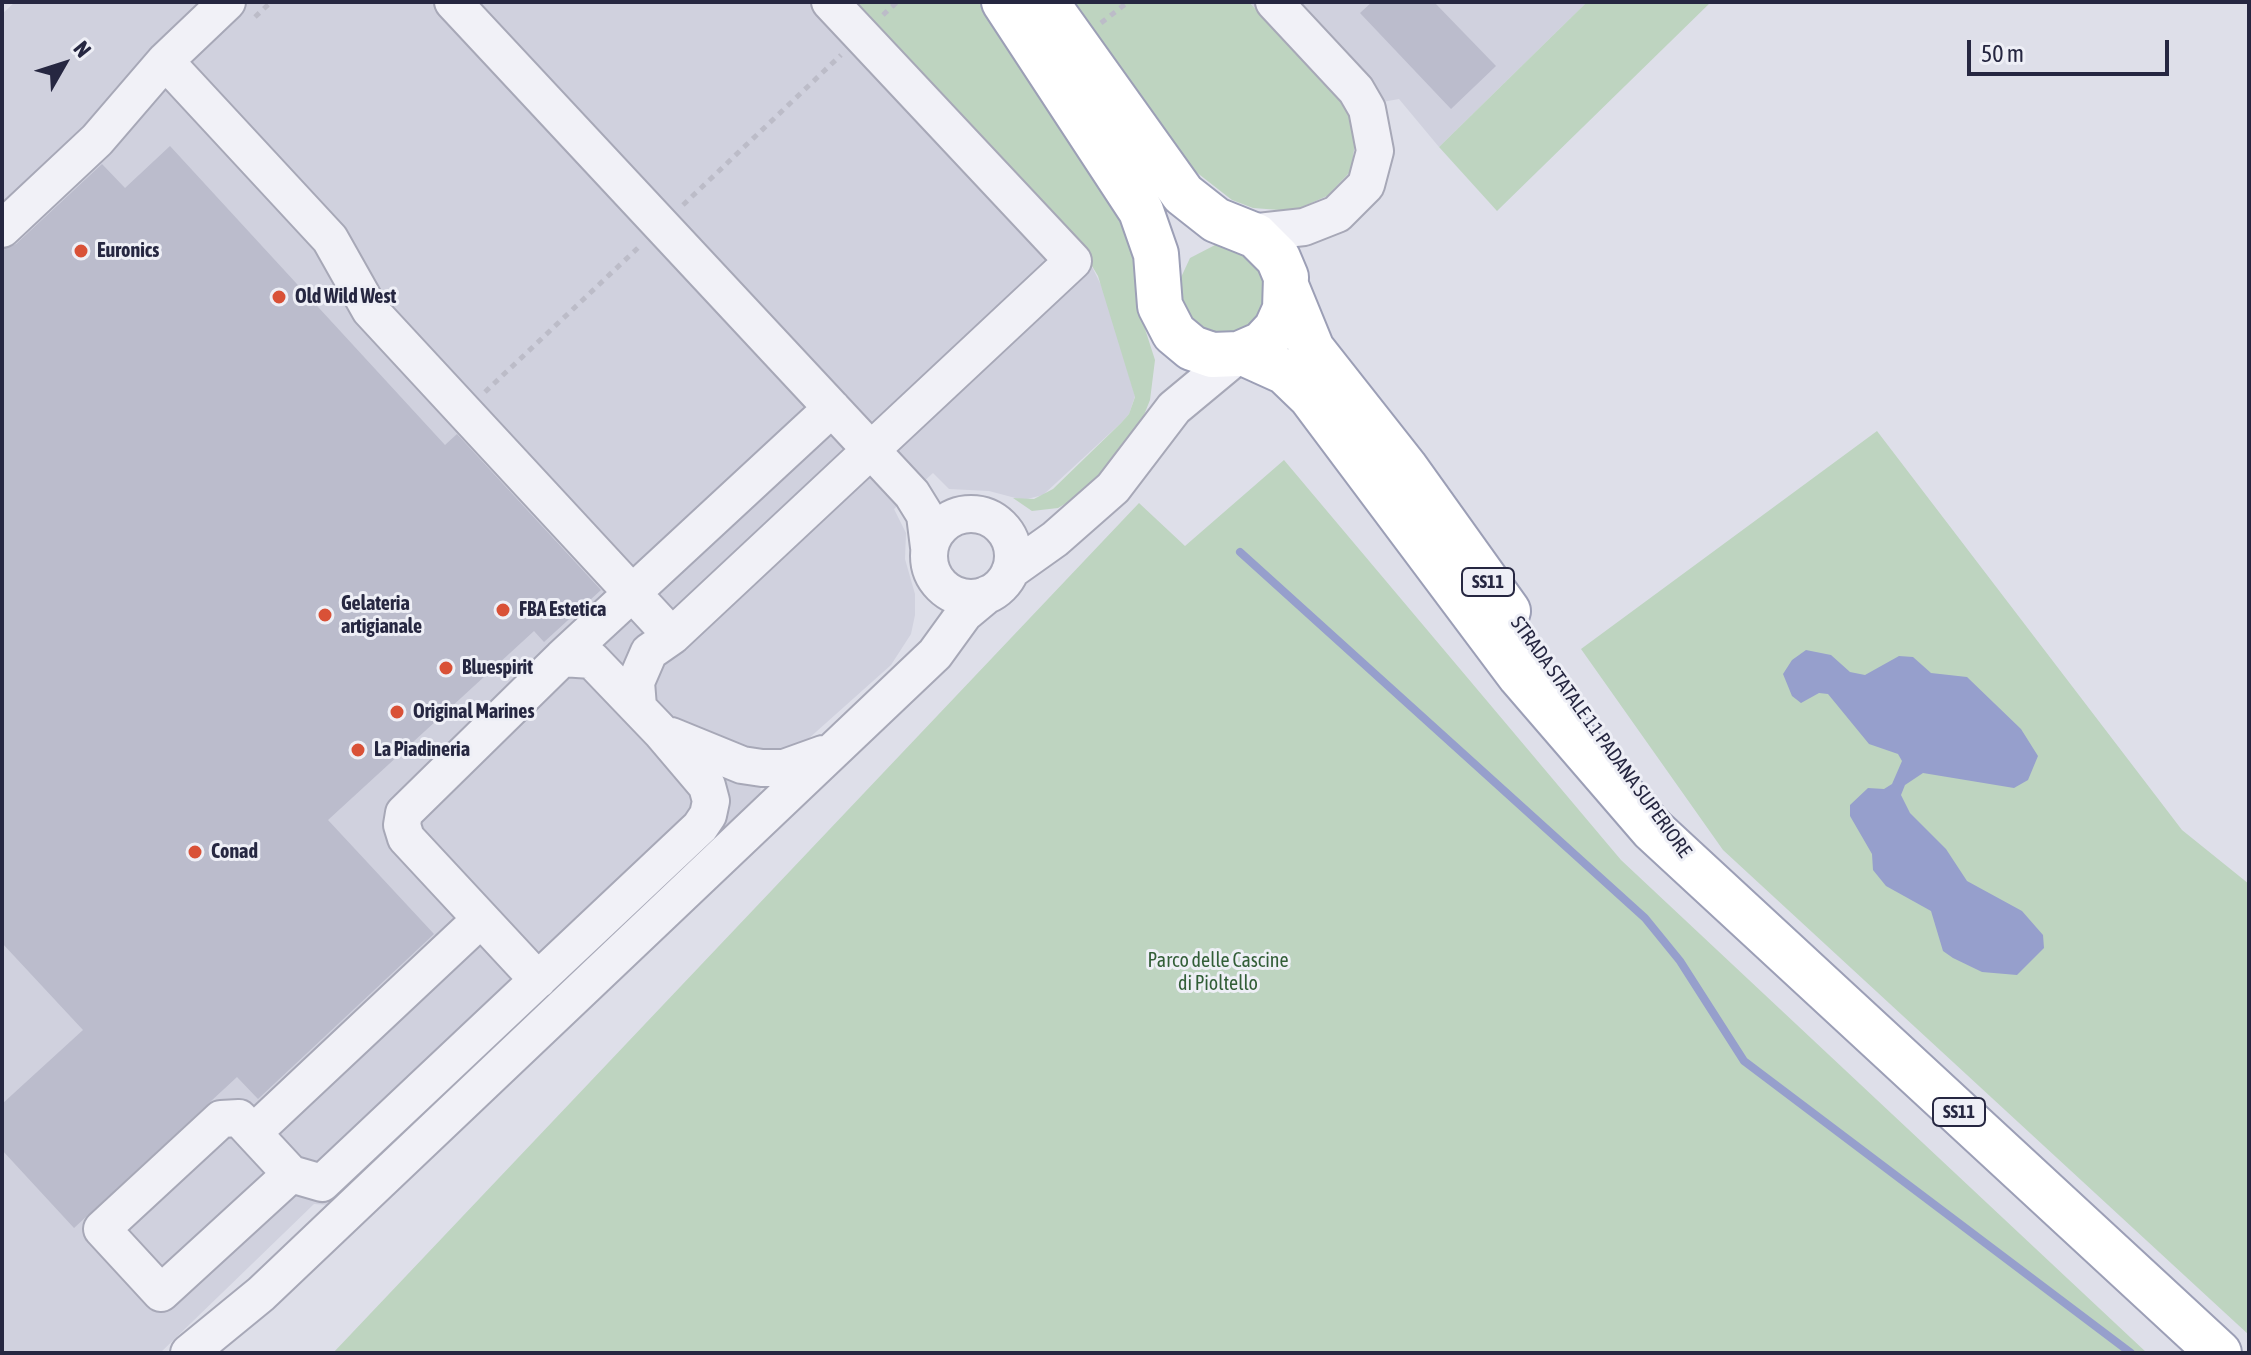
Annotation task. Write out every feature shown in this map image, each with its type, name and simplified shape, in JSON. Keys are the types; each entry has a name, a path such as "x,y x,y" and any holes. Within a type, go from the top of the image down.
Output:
{"main road":[{"path":"1004,2 1135,199 1150,233 1164,305"},
{"name":"STRADA STATALE 11 PADANA SUPERIORE","path":"1046,2 1176,186 1200,210 1242,230 1272,249 1312,349 1405,467 1699,871"},
{"path":"1164,305 1170,255 1185,239 1204,230 1242,230"},
{"path":"1241,354 1262,344 1276,329 1285,309 1287,285"},
{"name":"STRADA STATALE 11 PADANA SUPERIORE","path":"1164,305 1183,341 1201,352 1222,356 1241,354 1285,372 1311,397 1555,719 1631,807 2219,1353"}],"street":[{"path":"2,229 97,140 165,61 227,2"},
{"path":"453,2 912,494 925,515 940,600 936,631 928,649 905,682"},
{"path":"638,707 638,671 649,652 672,636 1073,261 830,2"},
{"path":"1274,2 1356,90 1374,130 1375,151 1366,185 1312,241 1287,285"},
{"path":"165,61 330,239 370,310 672,636"},
{"path":"1242,230 1304,227 1337,214"},
{"path":"1155,434 1173,384 1164,305"},
{"path":"189,1353 261,1294 945,644 971,607 1096,504 1129,471 1184,399 1241,354"},
{"path":"538,980 406,838 402,825 404,813 562,658 634,595 832,408"},
{"path":"912,494 934,508 956,516"},
{"path":"999,583 963,597 941,585 931,561 944,523 970,513 1024,530 1050,528 1096,504"},
{"path":"996,522 1012,544 999,583"},
{"path":"297,1260 319,1219 306,1179 239,1118 221,1119 102,1229 161,1293 306,1179 538,980 700,827 708,815 711,801 707,786 662,733 592,660 562,658"},
{"path":"662,733 742,765 762,768 794,765 835,748"},
{"path":"253,1133 481,919"},
{"path":"210,1353 261,1294"}],"shaded area":[{"path":"15,2 849,2 1089,261 1105,293 1135,396 1129,414 1121,423 1043,495 1023,500 989,491 949,489 933,473 894,509 906,533 905,559 915,594 915,615 911,634 891,665 761,781 760,797 329,1205 314,1204 160,1353 2,1353 2,14"},
{"path":"1249,2 1587,2 1439,147 1399,99 1349,108"}],"green space":[{"path":"849,2 989,2 1135,229 1137,304 1155,360 1150,400 1140,425 1112,464 1082,494 1058,508 1032,511 1013,498 1034,499 1053,489 1121,423 1129,414 1135,397 1098,276 1089,261"},
{"path":"1069,2 1249,2 1349,108 1357,129 1351,171 1327,196 1293,211 1253,208 1232,200 1191,168"},
{"path":"1587,2 1711,2 1497,211 1439,147"},
{"path":"1217,244 1233,244 1268,272 1264,318 1239,337 1207,335 1184,315 1177,286 1190,258"},
{"path":"1877,431 2182,830 2249,884 2249,1335 1723,850 1581,649"},
{"name":"Parco delle Cascine di Pioltello","path":"1284,460 1621,860 2147,1353 333,1353 1139,503 1185,546"}],"water":[{"path":"1806,650 1831,655 1850,672 1865,675 1899,656 1913,657 1931,673 1967,677 2021,729 2038,756 2028,780 2014,788 1923,773 1905,785 1901,795 1910,813 1946,849 1967,881 2022,911 2043,935 2044,948 2017,975 1982,972 1943,951 1931,911 1886,886 1873,870 1872,854 1850,816 1850,805 1868,788 1884,789 1892,784 1902,761 1898,754 1869,744 1828,694 1819,693 1801,703 1792,696 1783,674 1792,660"}],"building":[{"path":"1372,2 1434,2 1496,66 1451,109 1360,13"},
{"path":"170,146 445,445 457,434 601,590 544,642 534,631 328,820 434,934 258,1099 237,1077 74,1228 2,1150 2,1104 83,1030 2,943 2,249 16,244 102,164 125,188"}],"waterway":[{"path":"1240,552 1645,918 1680,961 1744,1061 2131,1353"}],"place":[{"name":"Euronics","path":"81,251"},
{"name":"Old Wild West","path":"279,297"},
{"name":"FBA Estetica","path":"503,610"},
{"name":"Gelateria artigianale","path":"325,615"},
{"name":"Bluespirit","path":"446,668"},
{"name":"Original Marines","path":"397,712"},
{"name":"La Piadineria","path":"358,750"},
{"name":"Conad","path":"195,852"}]}
